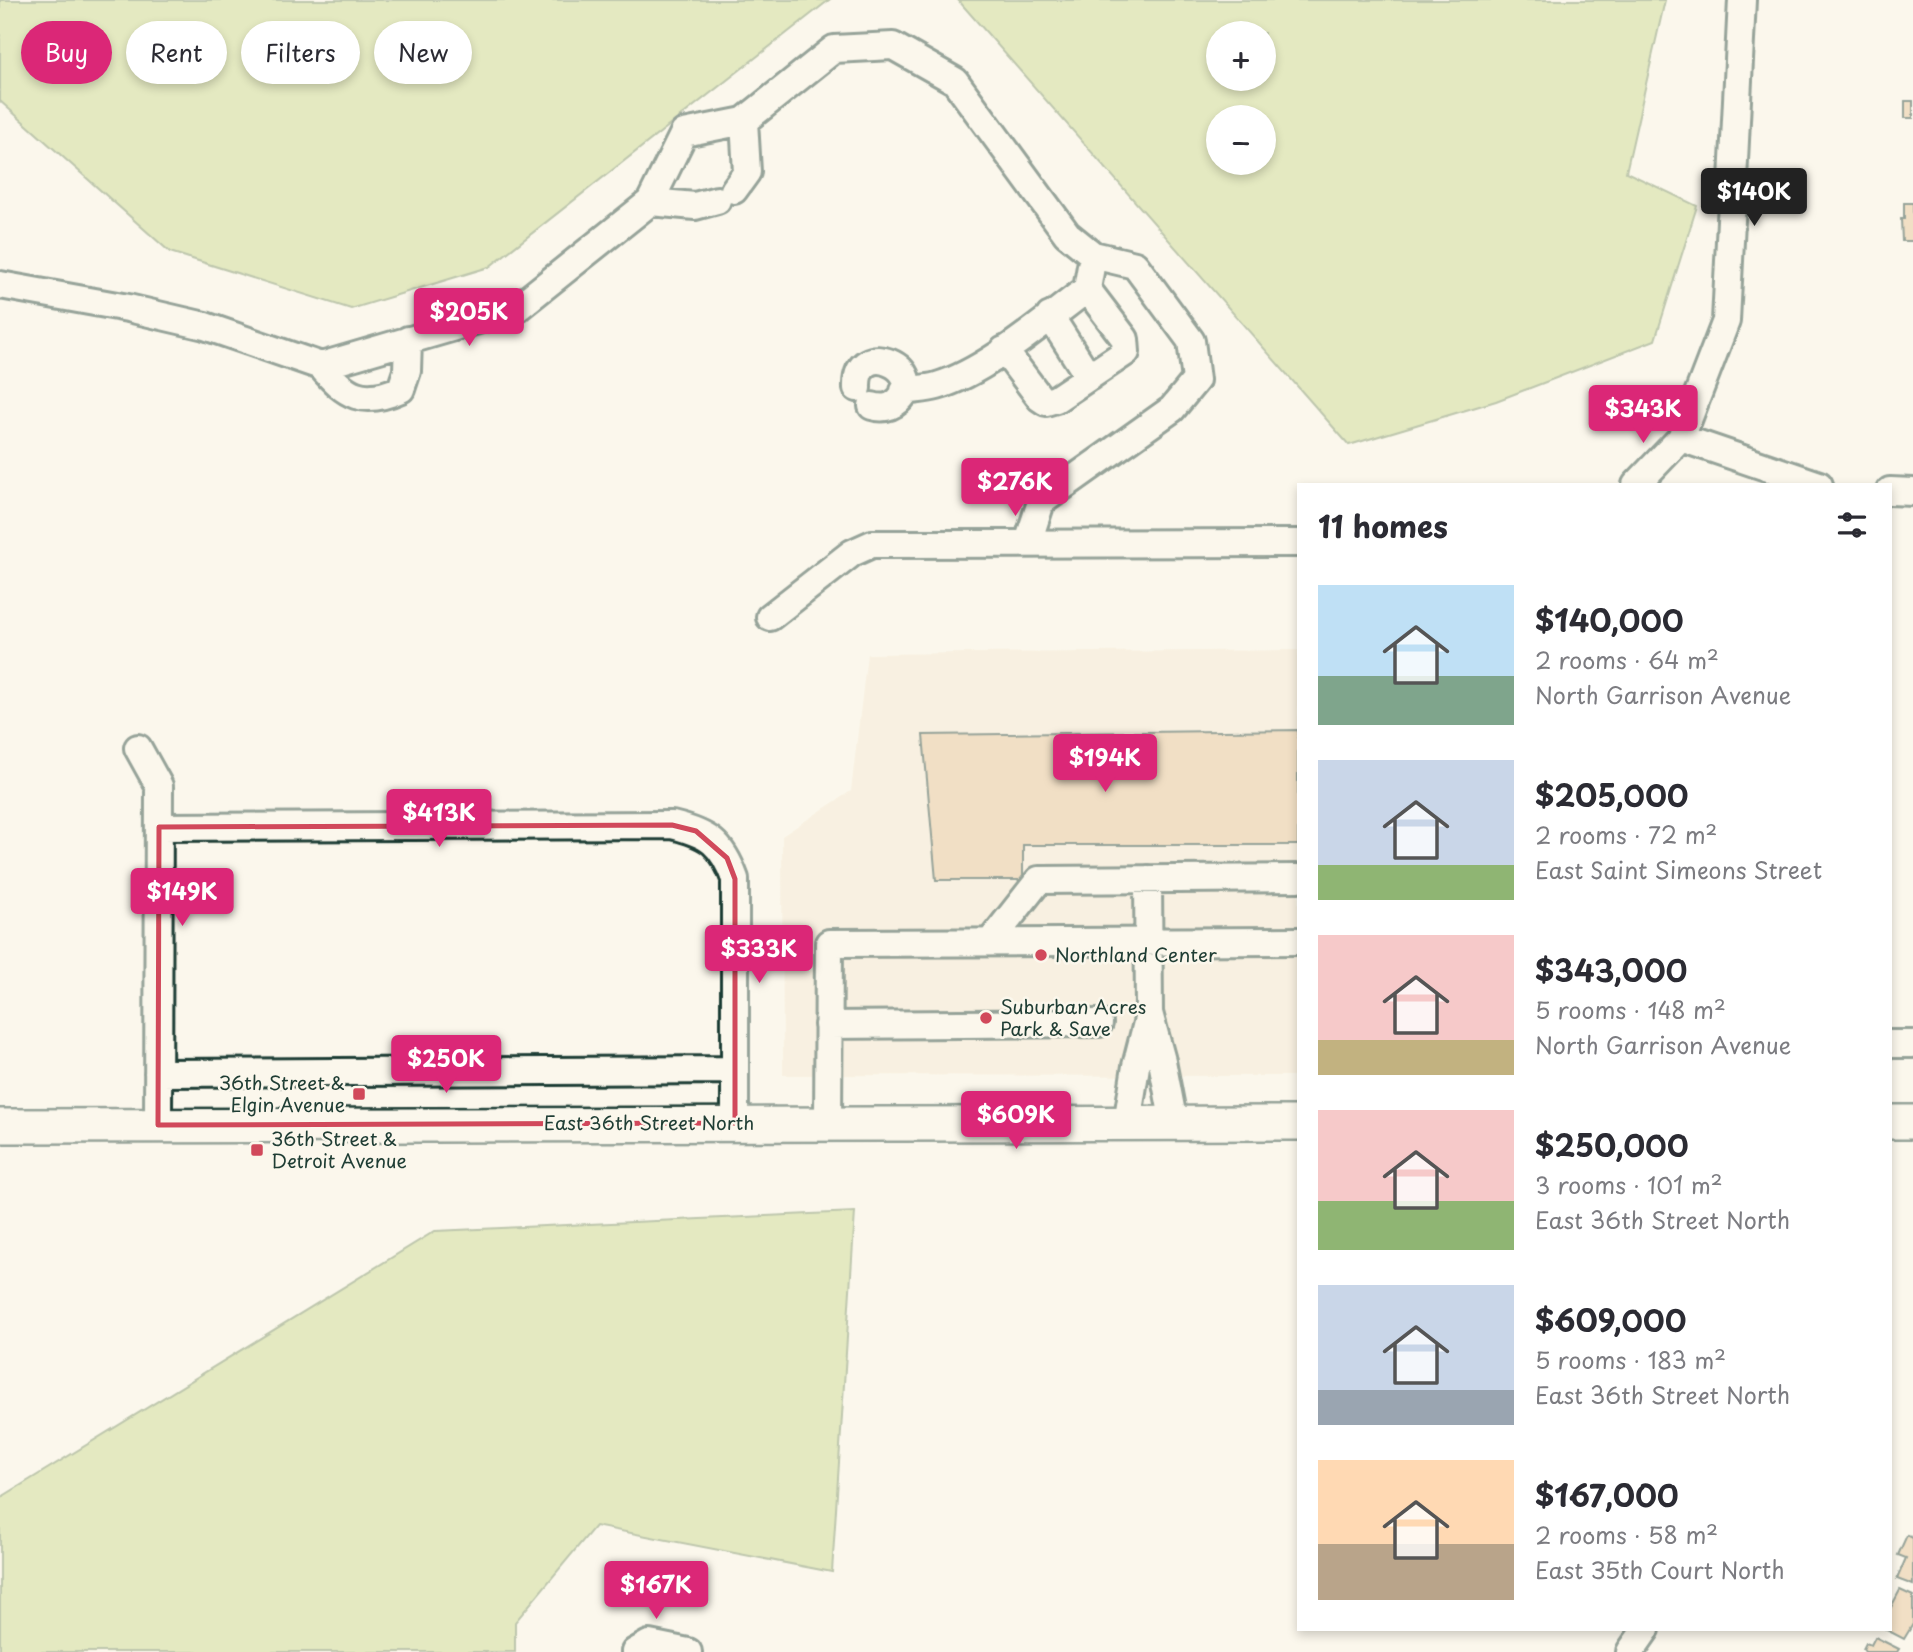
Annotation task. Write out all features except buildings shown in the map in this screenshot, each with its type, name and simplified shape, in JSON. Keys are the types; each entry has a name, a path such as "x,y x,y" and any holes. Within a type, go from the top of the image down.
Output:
{"main road":[{"path":"1892,1122 1913,1122"},
{"name":"East 36th Street North","path":"0,1126 1297,1124"}],"street":[{"path":"1638,483 1681,438 1726,321 1742,0"},
{"path":"321,366 516,309 650,202 684,133 744,121 834,49 893,46 955,81 1068,234 1093,256 1135,265 1191,341 1196,380 1172,410 1041,502 1028,542"},
{"path":"650,202 695,206 726,195 747,172 744,121"},
{"path":"904,391 936,386 964,374 1004,349 1087,289 1093,256"},
{"path":"0,285 128,308 205,326 321,366 337,385 361,398 382,398 401,389 407,371 408,340"},
{"path":"1004,349 1040,398 1046,402 1056,399 1126,352 1125,339 1087,289"},
{"path":"1050,316 1089,377"},
{"path":"886,360 900,368 904,375 904,391 901,398 888,407 864,397 857,381 864,367 870,362 886,360"},
{"path":"1681,438 1813,483"},
{"path":"1892,491 1913,492"},
{"path":"770,617 852,553 872,544 1297,543"},
{"path":"138,748 159,786 158,1125"},
{"path":"159,827 672,825 696,831 714,842 727,858 735,879 735,1123"},
{"path":"991,941 1038,880 1297,878"},
{"path":"1148,879 1149,1013 1174,1124"},
{"path":"828,1123 829,943 1297,941"},
{"path":"1127,1124 1136,1066 1149,1013"},
{"path":"828,1025 1099,1023"},
{"path":"1892,1044 1913,1044"},
{"path":"158,1073 734,1070"},
{"path":"1630,1652 1645,1631"},
{"path":"635,1652 649,1644 688,1652"}],"highlighted area":[{"path":"672,825 696,831 727,858 735,879 735,1123 158,1125 159,827"}],"shaded area":[{"name":"Northland Center","path":"1297,650 1297,1076 783,1075 782,836 851,791 867,654"}],"green space":[{"path":"0,0 829,0 489,267 351,309 170,252 0,101"},
{"path":"958,0 1665,0 1626,172 1697,206 1655,340 1496,401 1349,445"},
{"path":"855,1212 832,1572 595,1526 515,1622 515,1652 0,1652 0,1498 435,1231"}],"place":[{"name":"Northland Center","path":"1041,955"},
{"name":"Suburban Acres Park & Save","path":"986,1018"},
{"name":"36th Street & Elgin Avenue","path":"359,1094"},
{"name":"36th Street & Detroit Avenue","path":"257,1150"}]}
